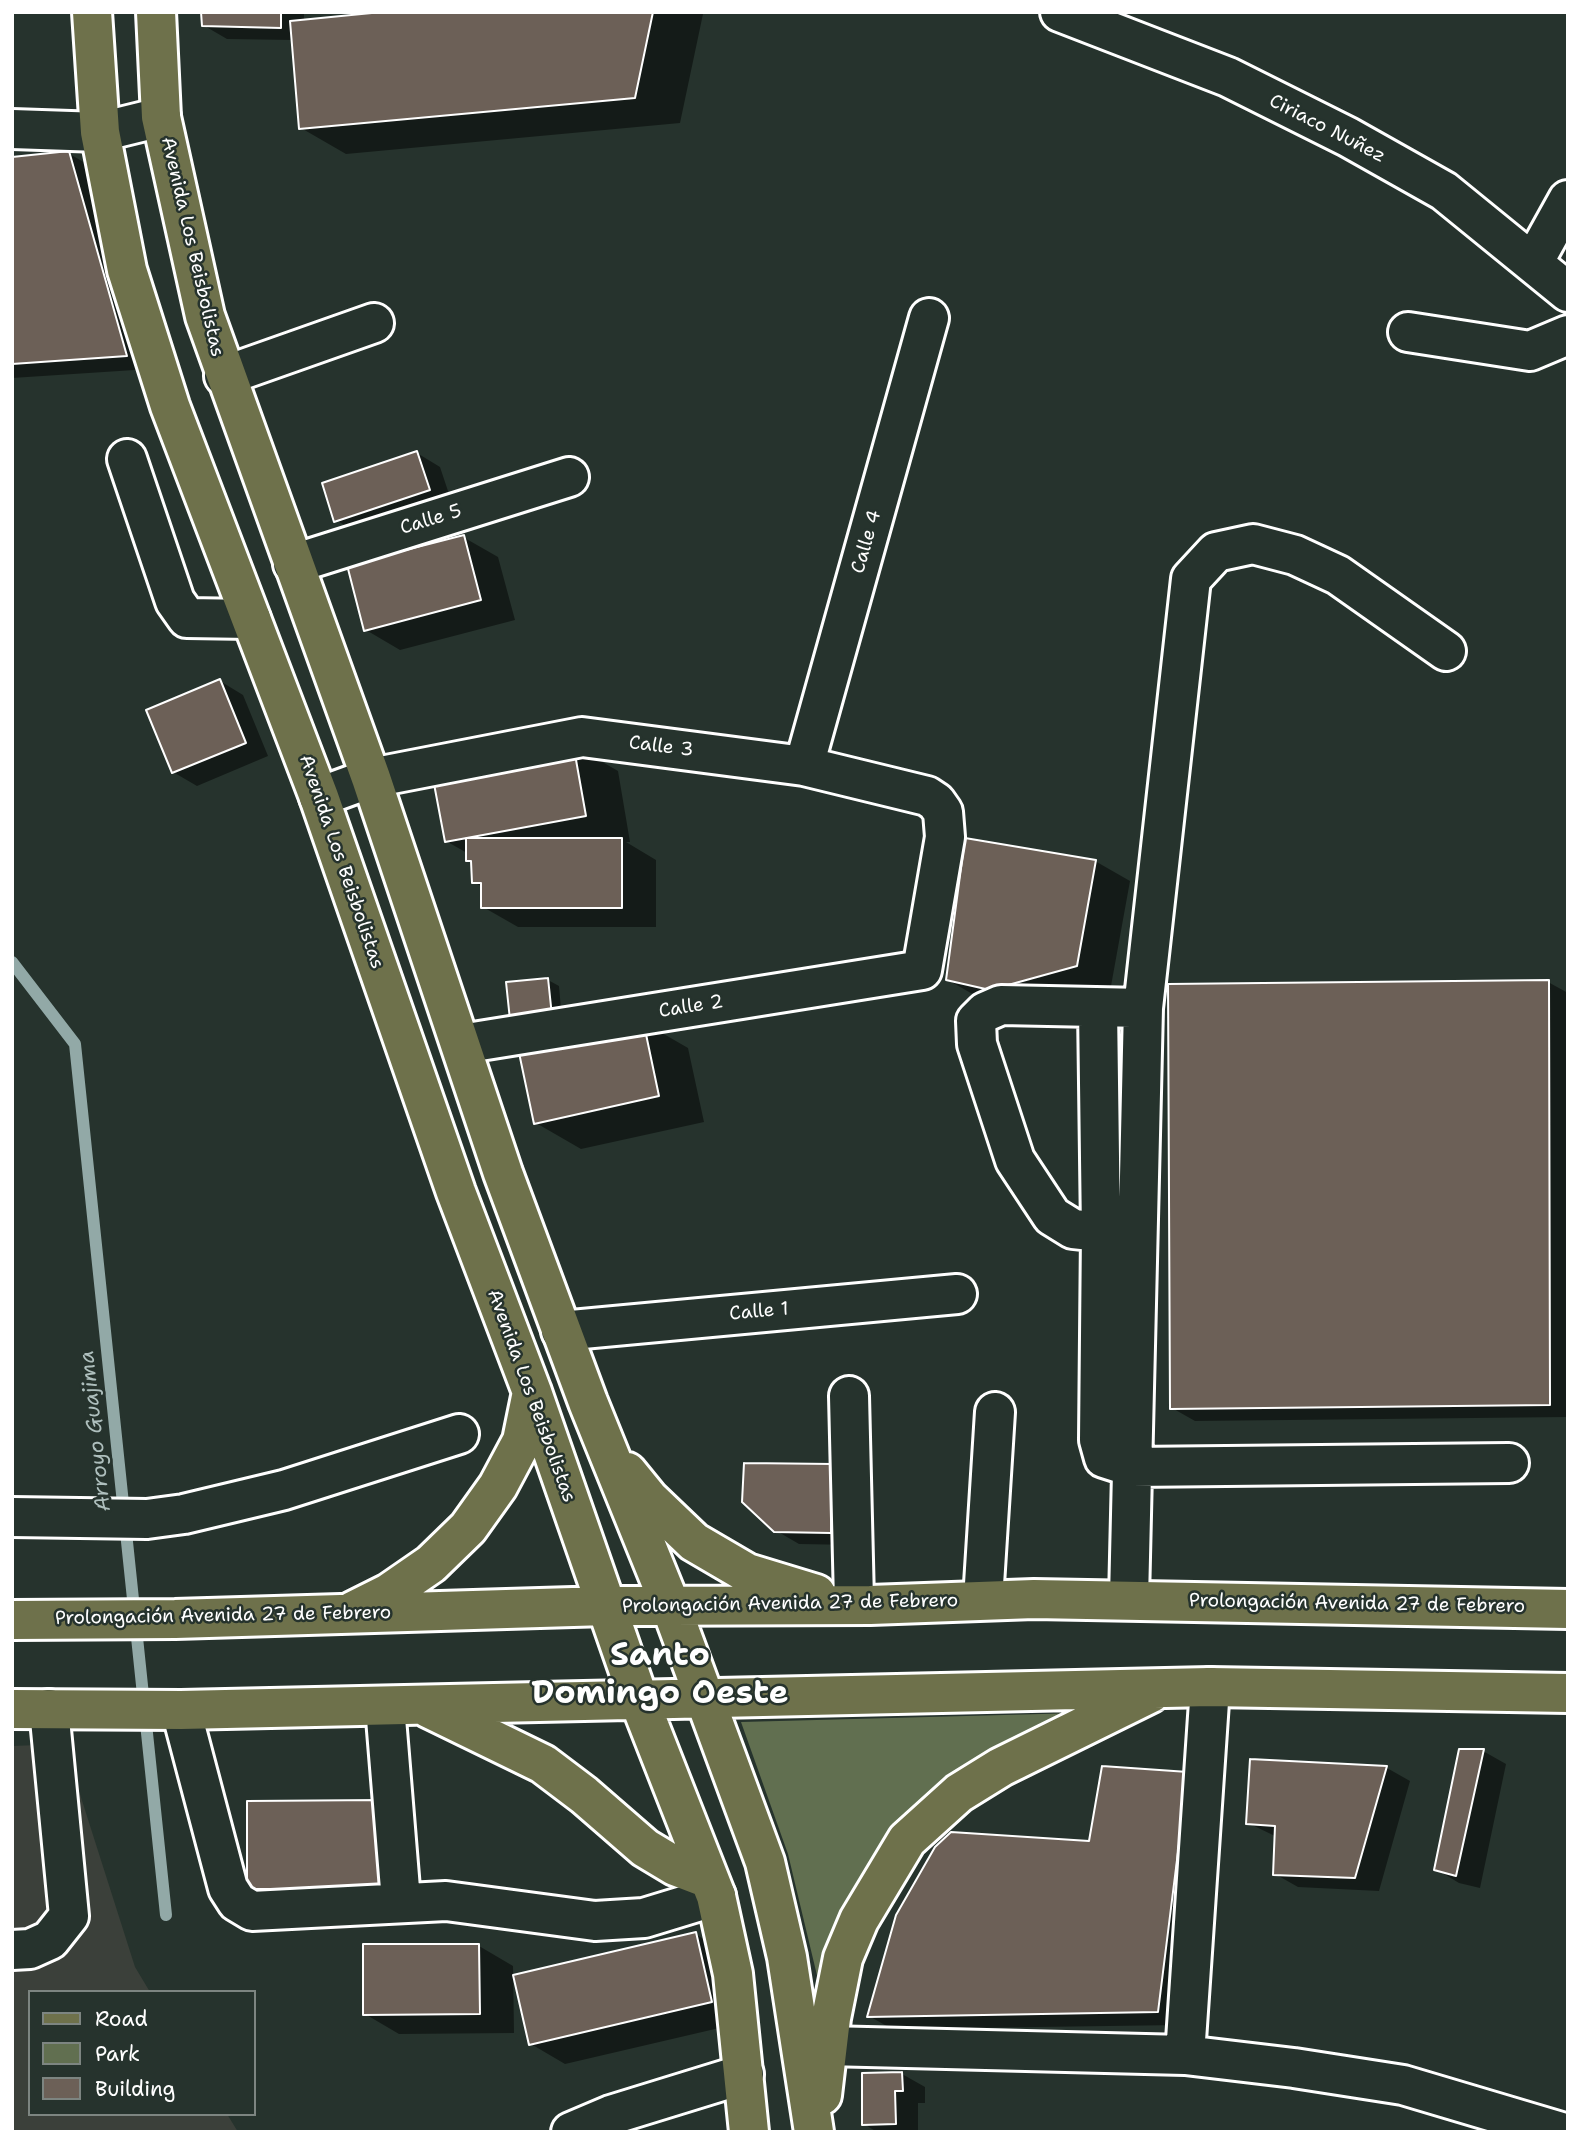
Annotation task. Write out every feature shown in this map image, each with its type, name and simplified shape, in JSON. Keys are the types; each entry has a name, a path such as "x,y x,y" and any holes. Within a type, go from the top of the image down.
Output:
{"main road":[{"name":"Avenida Los Beisbolistas","path":"92,12 100,132 135,295 170,406 319,797 456,1192 532,1392 639,1700 712,1888 733,1974 749,2132"},
{"name":"Avenida Los Beisbolistas","path":"156,12 162,117 205,316 224,376 371,778 503,1173 561,1331 671,1607 765,1862 787,1956 816,2132"},
{"path":"343,1616 389,1593 421,1571 468,1528 498,1486 522,1441 532,1392"},
{"path":"609,1450 649,1499 694,1542 747,1573 806,1591 862,1603"},
{"name":"Prolongación Avenida 27 de Febrero","path":"12,1620 343,1616 606,1606 983,1600 1129,1599 1568,1609"},
{"path":"816,2132 827,2046 843,1958 859,1920 907,1840 959,1793 1000,1767 1161,1688"},
{"path":"44,1709 171,1710 1161,1688 1568,1693"},
{"path":"400,1704 543,1764 584,1795 645,1848 712,1888"}],"street":[{"name":"Ciriaco Nuñez","path":"1060,12 1228,77 1348,136 1444,191 1568,292"},
{"path":"12,130 100,132 162,117"},
{"path":"1533,262 1568,200"},
{"name":"Calle 4","path":"804,766 929,318"},
{"path":"224,376 374,323"},
{"path":"1408,332 1530,351 1568,335"},
{"path":"127,459 175,601 187,618 251,619"},
{"name":"Calle 5","path":"293,564 569,477"},
{"path":"1129,1599 1143,1008 1191,579 1216,552 1253,544 1295,555 1338,575 1446,651"},
{"name":"Calle 3","path":"319,797 371,778 582,737 804,766 926,796 943,812 945,837 922,970"},
{"name":"Calle 2","path":"461,1044 922,970"},
{"path":"1101,1232 1073,1228 1052,1216 1015,1160 977,1044 976,1021 1001,1005 1143,1008"},
{"path":"1098,1008 1101,1232 1099,1440 1104,1458 1132,1467 1509,1463"},
{"name":"Calle 1","path":"561,1331 957,1294"},
{"path":"849,1396 862,1603"},
{"path":"983,1600 995,1412"},
{"path":"12,1517 147,1519 184,1514 284,1490 458,1434"},
{"path":"1185,2055 1210,1688"},
{"path":"400,1704 401,1901"},
{"path":"12,1950 30,1950 50,1940 69,1916 44,1709"},
{"path":"171,1710 228,1888 237,1902 252,1911 401,1901 480,1904 595,1922 644,1918 712,1888"},
{"path":"827,2046 1185,2055 1403,2085 1561,2132"},
{"path":"571,2132 611,2115 744,2074"}],"shaded area":[{"path":"64,1744 135,1967 149,1990 28,1990 28,2116 228,2116 238,2132 12,2132 12,1746"}],"green space":[{"path":"1079,1713 986,1759 820,1988 788,1854 741,1722"}],"building":[{"path":"201,12 281,12 281,28 202,26"},
{"path":"382,12 653,12 635,98 299,129 290,21"},
{"path":"69,151 127,356 12,364 12,157"},
{"path":"417,451 430,490 334,522 322,483"},
{"path":"464,535 481,600 364,631 347,565"},
{"path":"220,679 246,743 172,773 146,710"},
{"path":"573,743 586,816 445,842 431,768"},
{"path":"466,838 622,838 622,908 481,908 481,883 472,883 471,861 466,861"},
{"path":"965,838 1096,860 1077,966 990,990 946,980"},
{"path":"548,978 552,1016 510,1020 506,982"},
{"path":"1549,980 1550,1405 1170,1409 1168,984"},
{"path":"643,1020 659,1096 534,1124 518,1048"},
{"path":"744,1463 833,1464 831,1533 774,1532 742,1502"},
{"path":"1459,1749 1484,1749 1456,1876 1434,1870"},
{"path":"1250,1759 1387,1766 1355,1878 1273,1875 1275,1826 1246,1824"},
{"path":"1102,1766 1188,1772 1158,2012 867,2017 896,1915 935,1847 951,1832 1089,1841"},
{"path":"381,1800 381,1889 247,1889 247,1801"},
{"path":"696,1932 712,2002 529,2045 513,1975"},
{"path":"363,1944 479,1944 480,2014 363,2015"},
{"path":"902,2072 903,2091 895,2091 896,2124 862,2125 862,2073"}],"waterway":[{"name":"Arroyo Guajima","path":"12,962 75,1044 166,1915"}],"district":[{"name":"Santo Domingo Oeste","path":"660,1675"}]}
